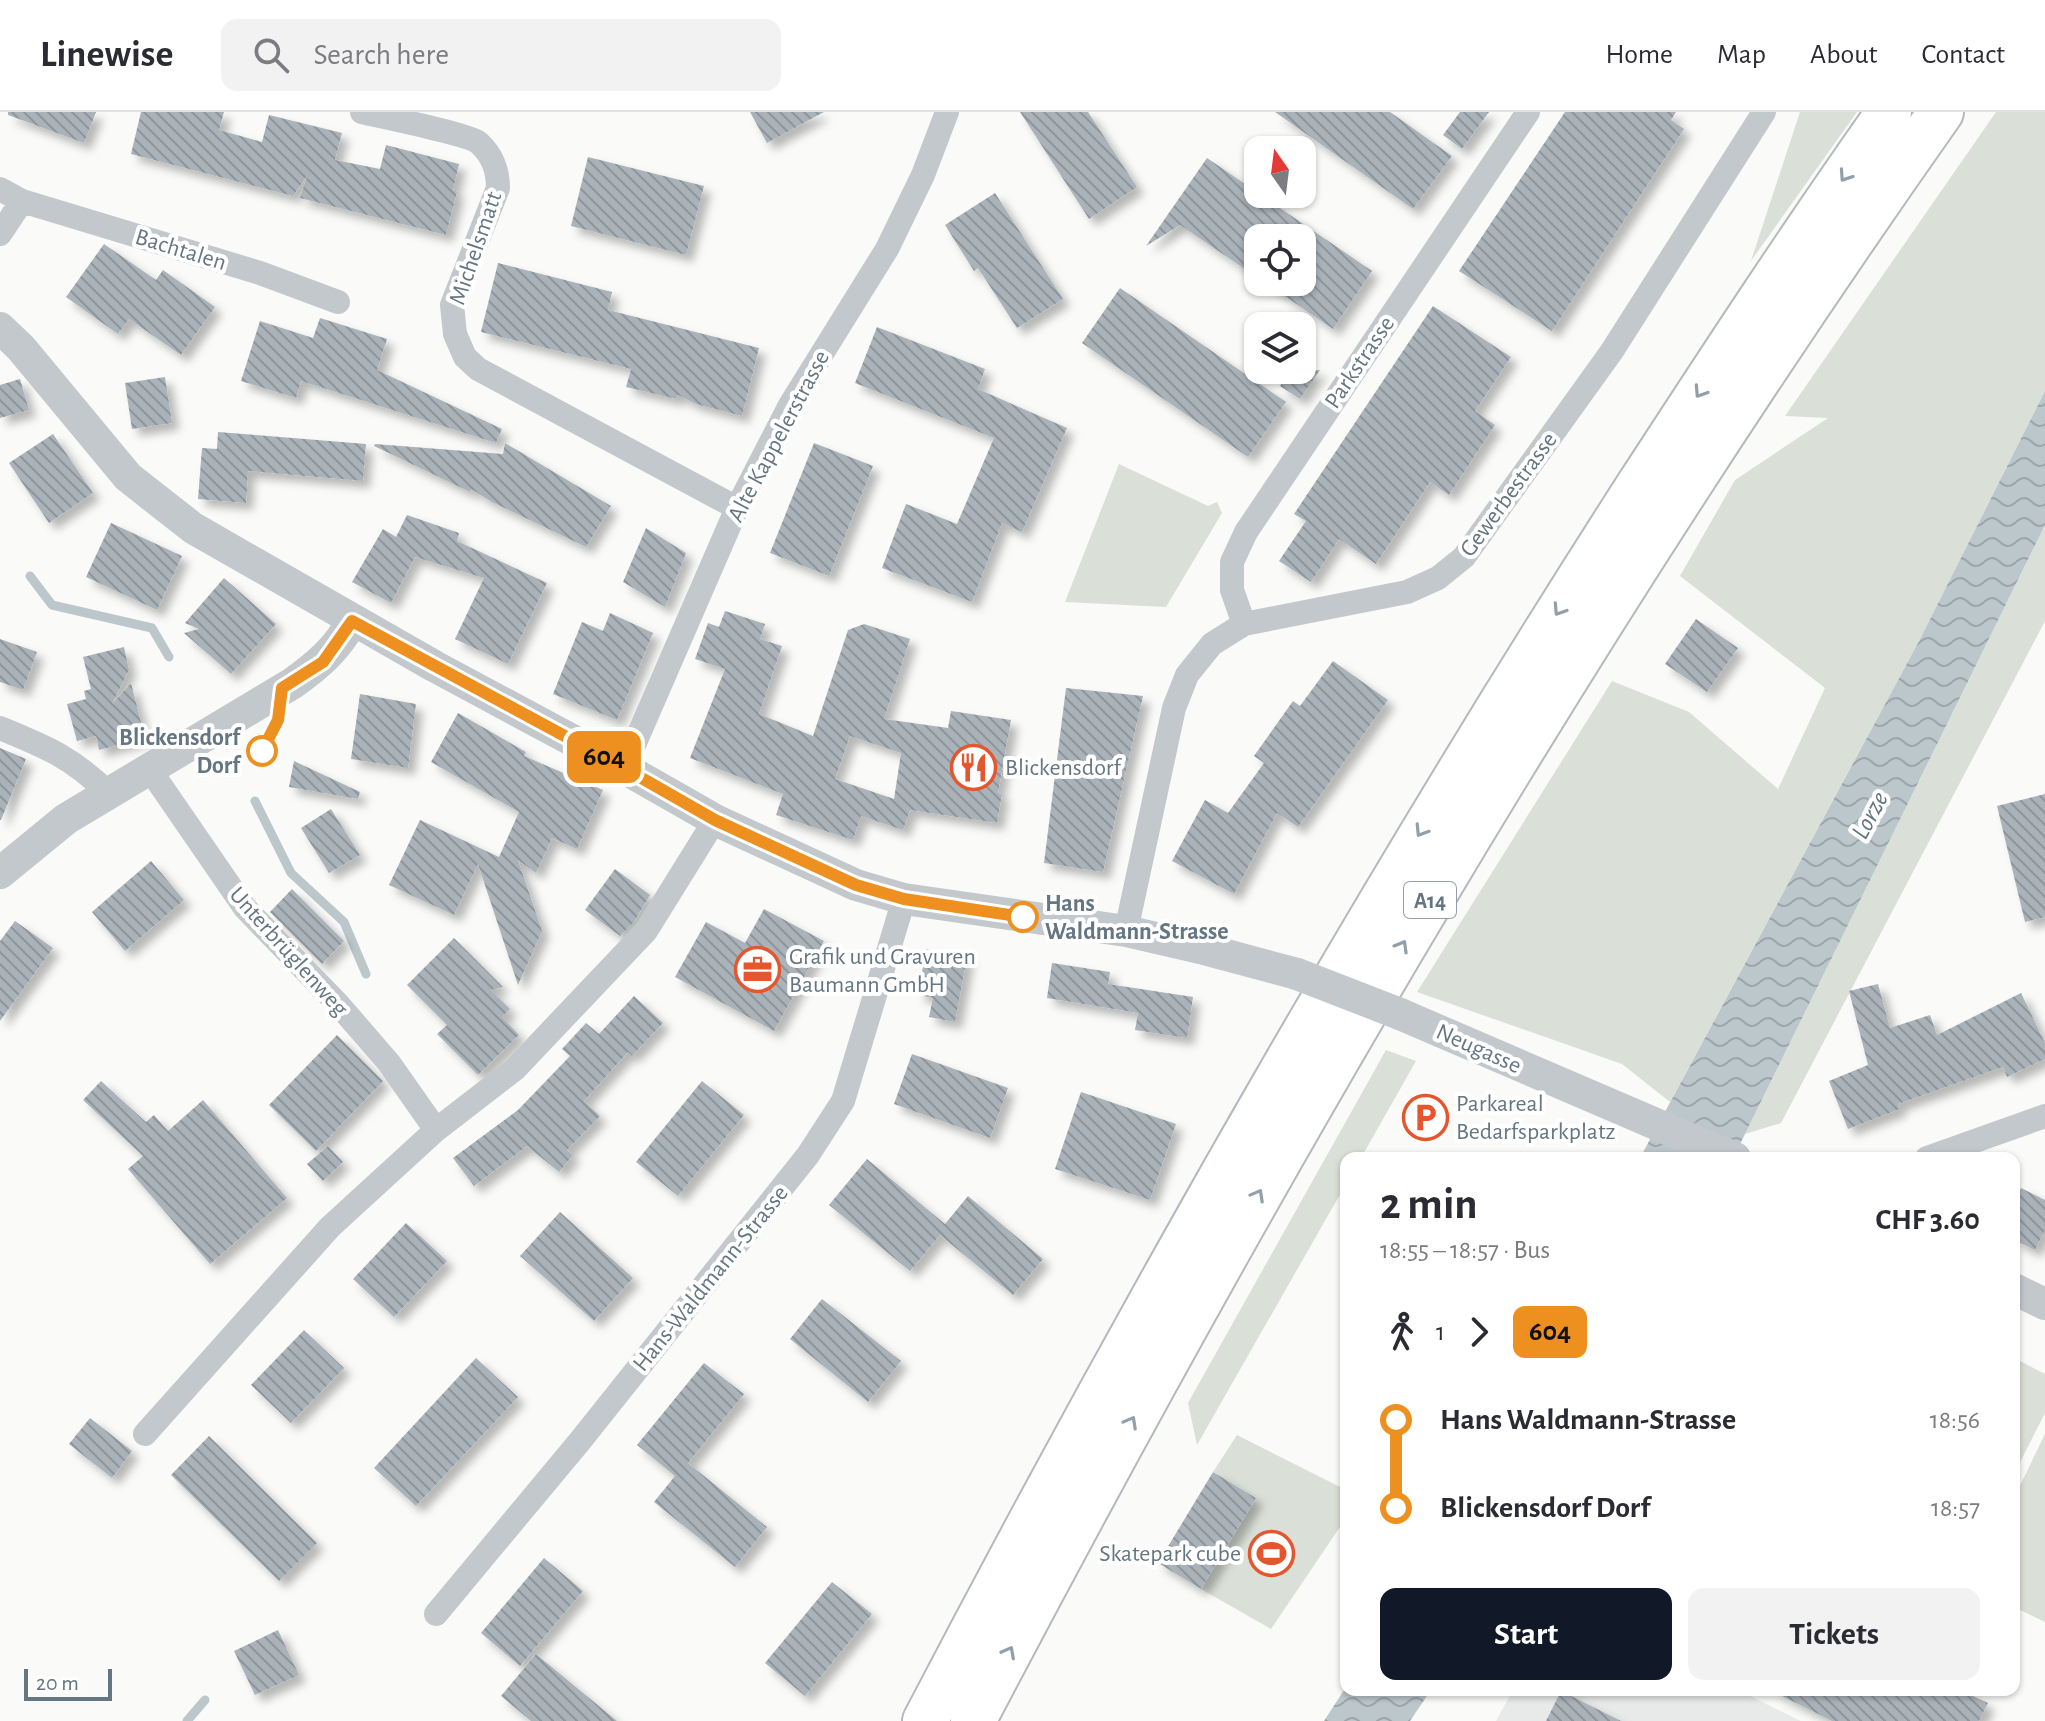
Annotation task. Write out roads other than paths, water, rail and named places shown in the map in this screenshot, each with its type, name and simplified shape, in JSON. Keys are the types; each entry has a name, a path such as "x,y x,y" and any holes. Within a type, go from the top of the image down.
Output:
{"highway":[{"name":"A14","path":"925,1721 1094,1403 1199,1214 1409,852 1530,654 1668,440 1889,112"},
{"name":"A14","path":"973,1721 1199,1299 1420,915 1710,450 1941,112"}],"street":[{"name":"Michelsmatt","path":"362,112 476,141 491,157 498,171 498,188 452,305 455,334 465,357 478,369 737,508"},
{"name":"Alte Kappelerstrasse","path":"624,768 737,508 790,405 887,249 923,175 947,112"},
{"name":"Parkstrasse","path":"1244,624 1232,590 1232,562 1246,532 1528,112"},
{"name":"Gewerbestrasse","path":"1126,931 1174,708 1187,675 1212,644 1244,624 1407,592 1438,578 1464,557 1612,351 1764,112"},
{"name":"Bachtalen","path":"0,189 22,201 260,273 338,302"},
{"path":"0,234 22,201"},
{"name":"Neugasse","path":"0,328 21,348 128,477 193,528 352,621 715,820 856,885 904,899 1126,931 1297,974 1400,1014 1721,1152"},
{"path":"0,873 66,819 323,662 352,621"},
{"path":"0,728 57,751 84,768 108,793"},
{"name":"Unterbrüglenweg","path":"148,767 245,908 338,1004 389,1063 436,1130"},
{"path":"145,1434 330,1227 436,1130 515,1069 646,931 715,820"},
{"name":"Hans-Waldmann-Strasse","path":"436,1614 580,1441 808,1155 843,1101 904,899"},
{"path":"1944,1152 2045,1116"},
{"path":"2020,1292 2045,1304"}],"water":[{"name":"Lorze","path":"2045,391 2045,525 1736,1152 1643,1152 1918,643"},
{"path":"1340,1696 1427,1696 1410,1721 1324,1721"}],"waterway":[{"path":"30,576 52,605 152,628 169,657"},
{"path":"255,801 291,873 344,922 366,974"},
{"path":"187,1721 205,1700"}],"place":[{"name":"Blickensdorf Dorf","path":"262,751"},
{"name":"Blickensdorf","path":"974,767"},
{"name":"Hans Waldmann-Strasse","path":"1023,917"},
{"name":"Grafik und Gravuren Baumann GmbH","path":"758,970"},
{"name":"Parkareal Bedarfsparkplatz","path":"1425,1117"},
{"name":"Skatepark cube","path":"1272,1553"}]}
